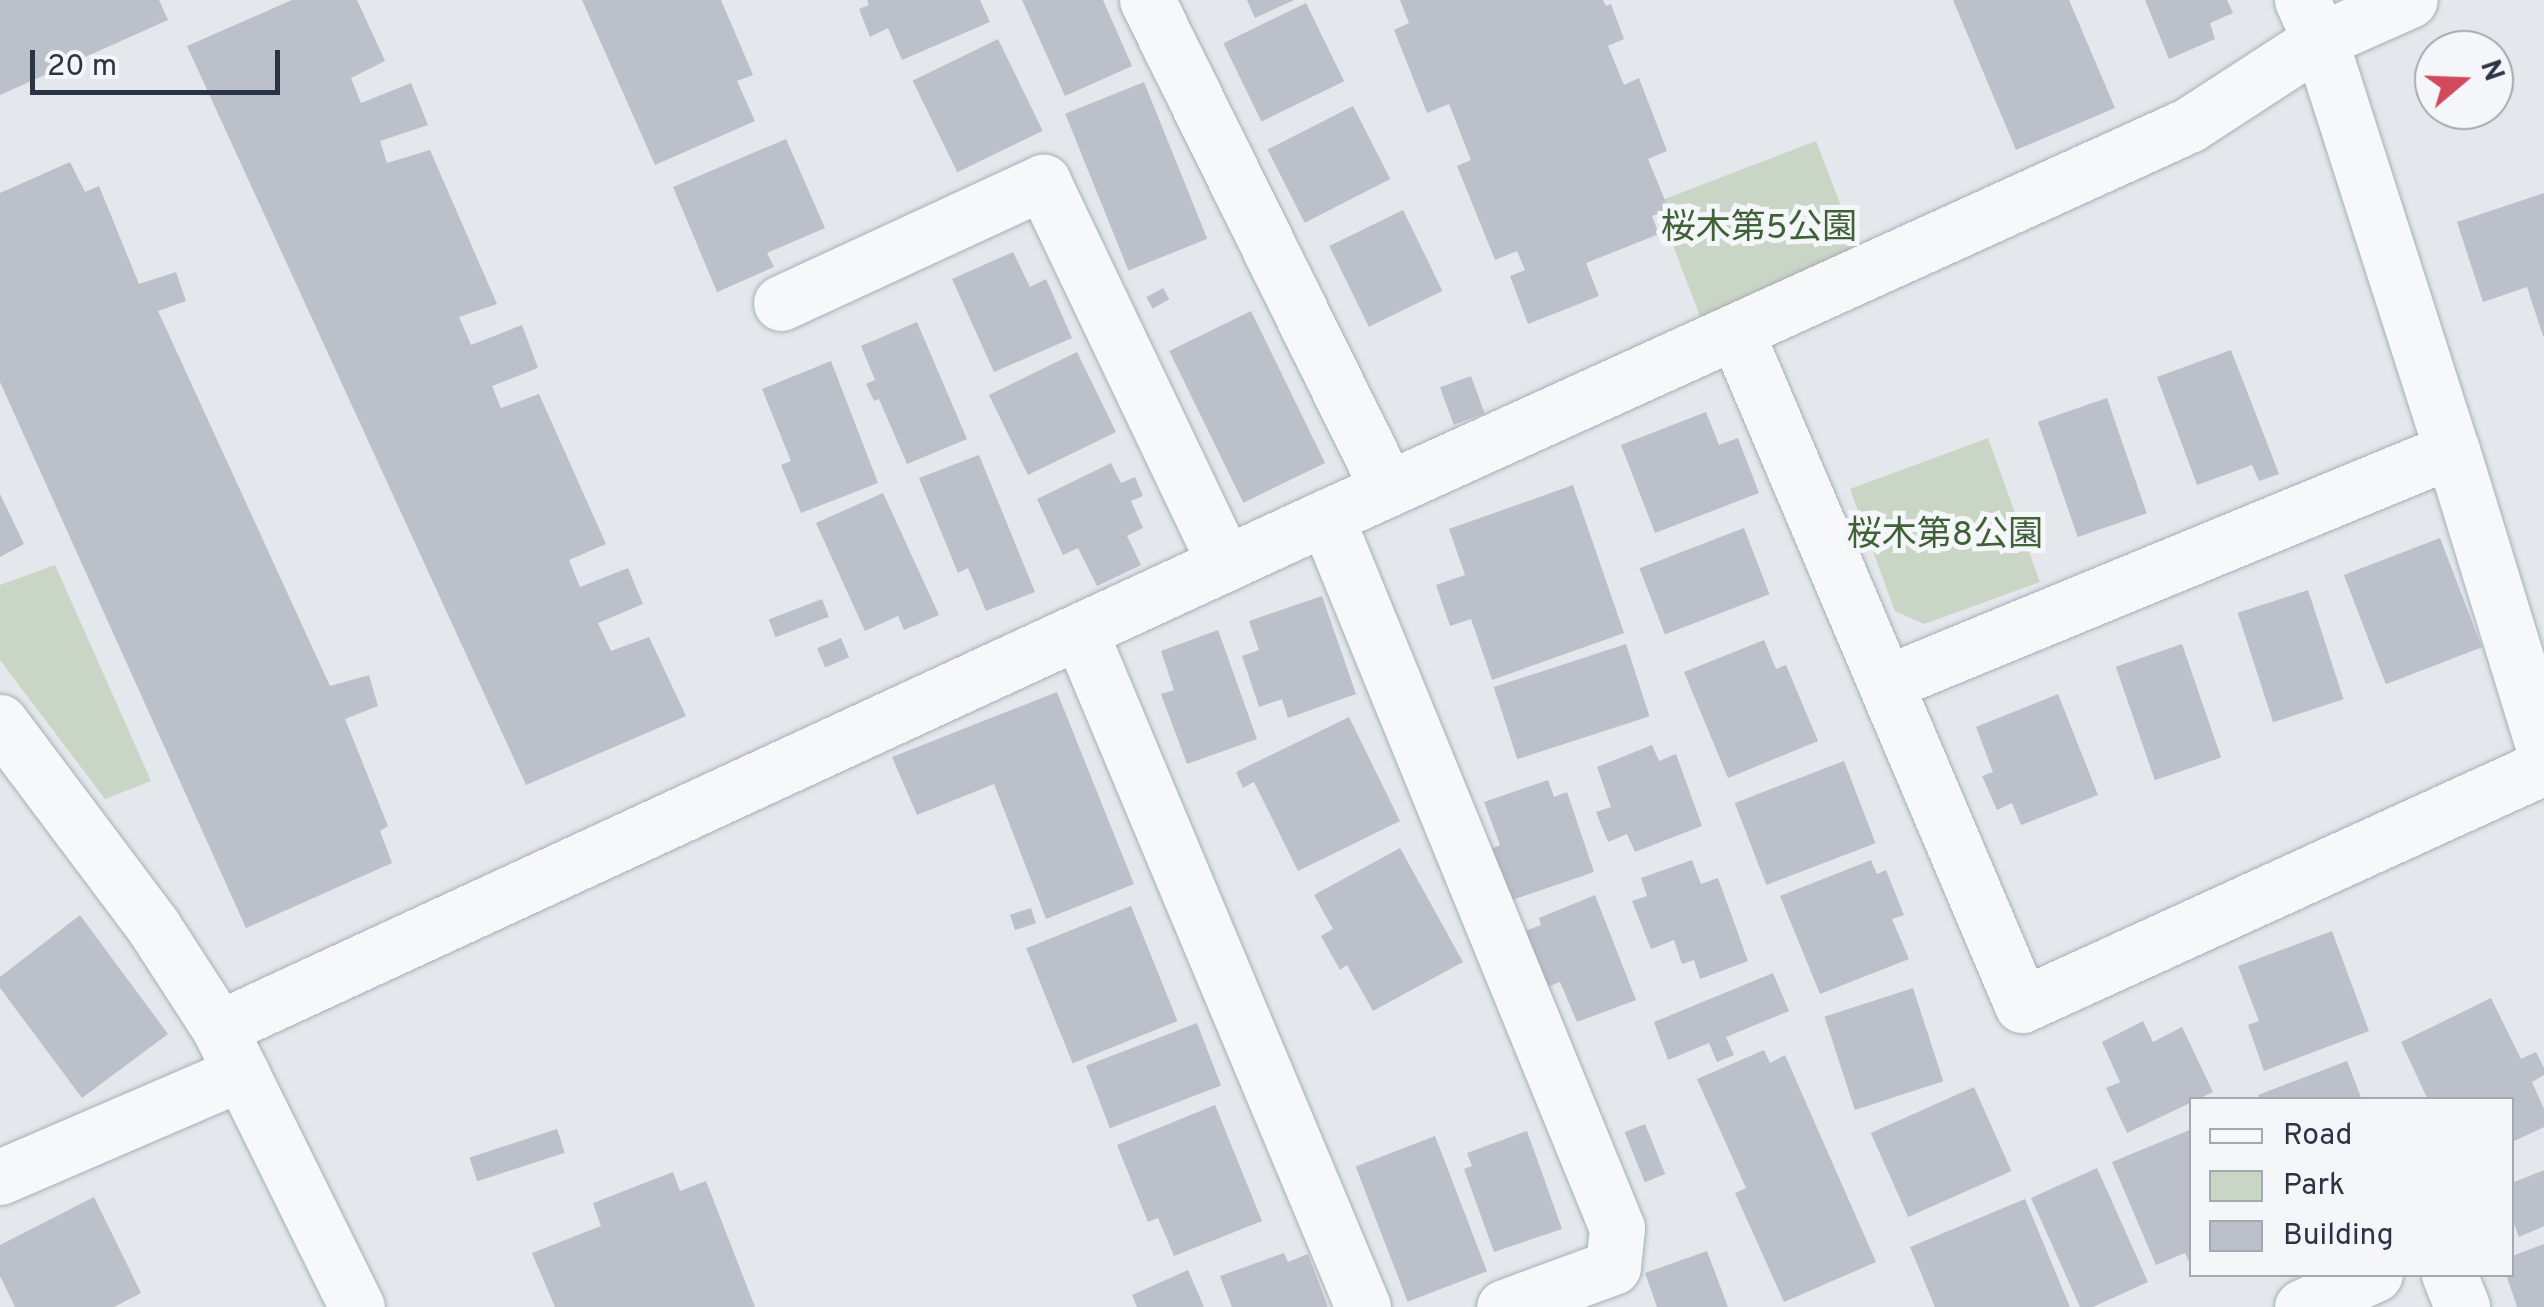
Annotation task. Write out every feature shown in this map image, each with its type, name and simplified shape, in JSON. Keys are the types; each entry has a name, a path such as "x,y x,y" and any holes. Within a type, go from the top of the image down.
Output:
{"street":[{"path":"1148,0 1388,489"},
{"path":"0,1177 230,1051 1080,632 1326,516 2189,125 2311,20 2410,0"},
{"path":"2311,20 2452,450 2544,749"},
{"path":"782,303 1043,182 1225,564"},
{"path":"1736,332 2022,1005 2544,767"},
{"path":"1886,683 2452,450"},
{"path":"1326,516 1617,1228 1614,1267 1504,1307"},
{"path":"1080,632 1362,1307"},
{"path":"0,722 153,926 230,1051 356,1307"},
{"path":"2302,1307 2369,1277"},
{"path":"2450,1277 2462,1307"}],"green space":[{"name":"桜木第5公園","path":"1816,141 1860,256 1700,317 1656,202"},
{"name":"桜木第8公園","path":"1988,438 2040,582 1924,624 1895,611 1850,489"},
{"path":"55,565 151,781 105,799 0,660 0,585"}],"building":[{"path":"0,0 159,0 168,20 0,95"},
{"path":"292,0 357,0 385,61 351,78 361,103 411,83 428,125 380,141 387,163 430,150 497,304 459,317 471,345 522,325 538,368 492,386 501,408 539,394 606,544 569,560 580,587 628,568 643,604 598,623 611,651 649,637 686,716 526,785 187,46"},
{"path":"582,0 721,0 753,75 737,81 755,121 655,165"},
{"path":"867,0 980,0 990,22 902,60 888,28 870,37 859,9 869,5"},
{"path":"1022,0 1103,0 1132,66 1065,96"},
{"path":"1247,0 1294,0 1255,18"},
{"path":"1400,0 1603,0 1606,6 1611,4 1624,39 1608,46 1624,85 1639,78 1667,151 1648,159 1669,210 1652,216 1659,234 1586,263 1599,296 1528,324 1510,276 1525,270 1517,251 1495,260 1457,166 1471,160 1449,104 1427,113 1394,30 1409,23"},
{"path":"1953,0 2069,0 2115,108 2016,150"},
{"path":"2145,0 2227,0 2233,13 2210,23 2215,39 2169,59"},
{"path":"1306,3 1344,81 1261,122 1223,43"},
{"path":"998,39 1043,131 957,172 913,81"},
{"path":"1144,82 1207,239 1128,271 1065,114"},
{"path":"1353,106 1390,179 1305,223 1267,150"},
{"path":"786,139 825,228 767,253 774,267 717,292 673,187"},
{"path":"70,162 85,192 99,186 139,284 176,272 186,301 158,311 330,686 369,675 378,706 345,719 388,826 380,831 392,863 246,928 0,382 0,193"},
{"path":"2544,193 2543,336 2527,287 2483,302 2457,222"},
{"path":"1403,210 1442,291 1369,327 1329,246"},
{"path":"1013,252 1030,287 1046,279 1072,338 994,372 952,279"},
{"path":"1163,288 1169,299 1153,309 1146,297"},
{"path":"1251,311 1325,463 1243,503 1169,351"},
{"path":"917,322 967,439 907,464 879,399 874,401 866,384 875,380 861,346"},
{"path":"2231,350 2279,474 2259,481 2252,465 2197,485 2157,377"},
{"path":"1077,352 1116,432 1028,475 989,395"},
{"path":"831,361 878,483 801,513 781,465 791,461 762,389"},
{"path":"1471,376 1485,414 1454,425 1440,387"},
{"path":"2107,398 2147,513 2078,537 2038,422"},
{"path":"1706,412 1719,445 1738,438 1759,493 1655,533 1621,445"},
{"path":"979,455 1035,592 986,611 968,568 958,573 919,478"},
{"path":"1111,463 1121,483 1135,477 1143,496 1131,501 1143,528 1127,536 1141,565 1097,586 1078,548 1063,555 1037,499"},
{"path":"1573,485 1624,633 1492,680 1471,619 1450,626 1436,585 1465,575 1449,529"},
{"path":"883,493 939,615 904,630 898,616 865,631 816,523"},
{"path":"0,494 24,544 0,557"},
{"path":"1744,528 1769,594 1665,634 1639,568"},
{"path":"2440,538 2482,647 2386,684 2344,575"},
{"path":"2308,590 2344,699 2273,722 2238,613"},
{"path":"1322,596 1356,694 1288,718 1282,699 1259,707 1242,656 1259,650 1249,621"},
{"path":"822,599 829,617 776,637 769,619"},
{"path":"1218,630 1257,739 1187,764 1161,694 1174,690 1161,651"},
{"path":"841,638 849,657 825,667 817,648"},
{"path":"1764,640 1776,669 1786,665 1818,741 1728,778 1684,672"},
{"path":"1626,644 1649,716 1517,759 1494,687"},
{"path":"2182,644 2221,757 2155,780 2116,667"},
{"path":"1057,692 1134,884 1046,919 994,784 917,815 892,757"},
{"path":"2058,694 2098,795 2021,825 2012,803 1997,810 1982,776 1993,772 1976,727"},
{"path":"1349,717 1400,821 1298,871 1254,782 1243,788 1236,772"},
{"path":"1652,745 1659,761 1676,754 1702,826 1635,852 1627,834 1608,842 1596,812 1611,807 1597,767"},
{"path":"1844,761 1876,843 1766,885 1735,803"},
{"path":"1548,780 1554,797 1567,792 1594,872 1509,901 1491,849 1500,845 1484,802"},
{"path":"1400,848 1463,962 1373,1011 1347,965 1340,970 1321,936 1333,929 1314,895"},
{"path":"1692,860 1701,884 1718,878 1748,961 1700,979 1694,960 1682,964 1674,940 1651,949 1632,901 1647,896 1641,878"},
{"path":"1871,860 1877,874 1886,870 1904,915 1892,919 1909,959 1820,994 1780,896"},
{"path":"1595,895 1636,1000 1577,1022 1560,982 1542,989 1520,933 1541,925 1539,918"},
{"path":"1131,906 1177,1021 1073,1063 1026,948"},
{"path":"1031,908 1036,923 1015,930 1010,915"},
{"path":"80,915 168,1034 82,1098 0,988 0,977"},
{"path":"2332,931 2369,1031 2264,1071 2248,1025 2259,1021 2238,966"},
{"path":"1773,973 1789,1011 1726,1037 1734,1055 1717,1062 1709,1043 1668,1060 1654,1022"},
{"path":"1913,988 1943,1081 1855,1110 1825,1017"},
{"path":"2491,998 2521,1059 2536,1052 2544,1068 2544,1075 2532,1082 2544,1109 2544,1127 2514,1141 2514,1097 2427,1097 2401,1042"},
{"path":"2143,1021 2153,1042 2182,1027 2213,1092 2189,1097 2189,1103 2127,1133 2106,1088 2120,1082 2102,1042"},
{"path":"1197,1023 1221,1086 1110,1128 1086,1066"},
{"path":"1764,1050 1770,1063 1785,1055 1876,1262 1784,1302 1735,1193 1746,1188 1697,1079"},
{"path":"2347,1061 2361,1097 2259,1097"},
{"path":"1974,1087 2011,1171 1908,1217 1871,1133"},
{"path":"1215,1105 1262,1221 1174,1256 1158,1218 1148,1222 1117,1145"},
{"path":"1645,1124 1665,1174 1645,1182 1625,1132"},
{"path":"557,1129 565,1153 477,1181 470,1157"},
{"path":"2189,1130 2189,1262 2185,1253 2156,1265 2112,1162"},
{"path":"1527,1131 1562,1229 1494,1252 1464,1169 1472,1166 1467,1153"},
{"path":"1435,1136 1487,1271 1408,1302 1356,1166"},
{"path":"2097,1168 2148,1282 2093,1307 2080,1307 2031,1198"},
{"path":"2544,1170 2544,1226 2519,1237 2514,1224 2514,1182"},
{"path":"673,1172 680,1191 706,1181 755,1307 555,1307 532,1253 601,1226 593,1203"},
{"path":"94,1197 141,1293 114,1307 15,1307 0,1276 0,1245"},
{"path":"2025,1199 2070,1307 1935,1307 1910,1247"},
{"path":"2544,1244 2544,1307 2517,1307 2507,1277 2514,1277 2514,1255"},
{"path":"1707,1251 1728,1307 1657,1307 1645,1273"},
{"path":"1284,1253 1288,1262 1308,1254 1328,1307 1232,1307 1220,1276"},
{"path":"1188,1270 1204,1307 1137,1307 1132,1295"}]}
